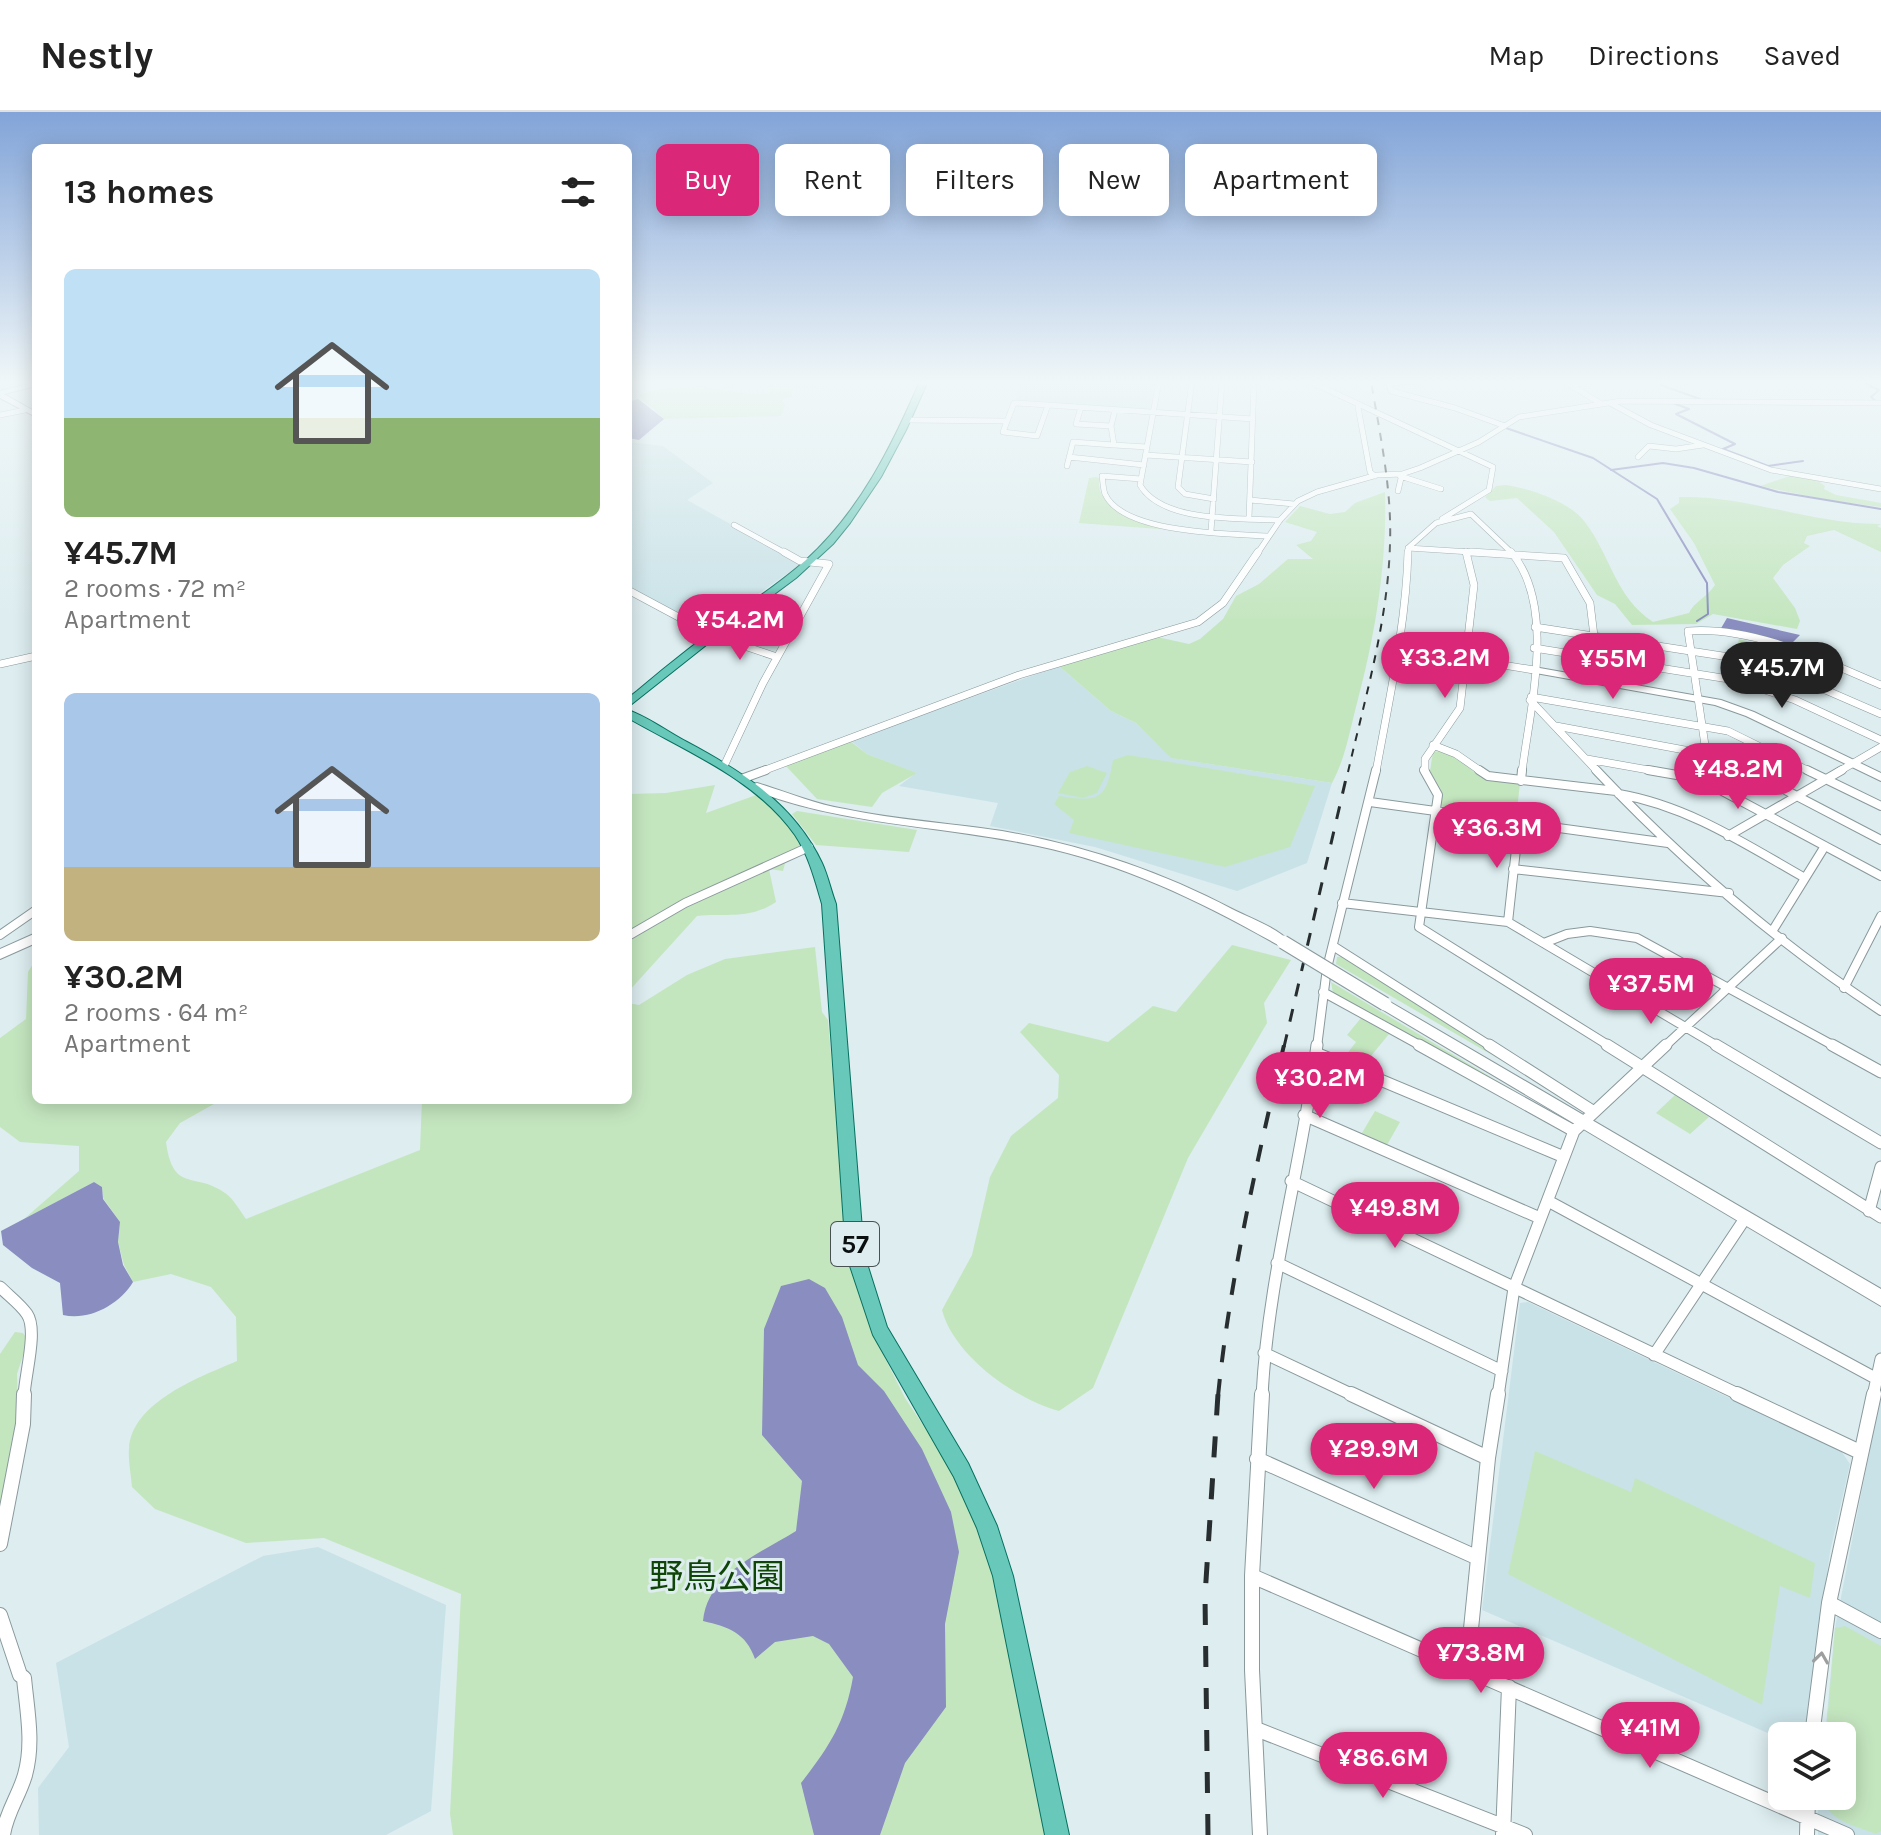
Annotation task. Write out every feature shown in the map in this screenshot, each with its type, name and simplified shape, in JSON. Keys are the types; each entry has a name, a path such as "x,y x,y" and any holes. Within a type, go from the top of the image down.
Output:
{"main road":[{"path":"632,701 809,562 852,514 886,461"},
{"name":"57","path":"632,715 751,782 787,816 809,847 821,874 829,904 855,1254 862,1283 879,1329 961,1470 987,1526 1003,1576 1057,1835"}],"street":[{"path":"1067,466 1068,461"},
{"path":"1110,461 1144,465"},
{"path":"1145,461 1142,493 1156,503 1176,511 1280,520"},
{"path":"1182,461 1180,491 1190,496 1214,499"},
{"path":"1211,531 1216,461"},
{"path":"1241,461 1252,462 1249,518"},
{"path":"1368,461 1370,472 1375,476"},
{"path":"751,782 1019,675 1198,622 1223,603 1294,504 1317,492 1375,476 1401,475 1436,461"},
{"path":"1260,1835 1252,1670 1252,1576 1264,1353 1277,1263 1316,1053 1323,992 1342,903 1370,802 1399,648 1407,593 1408,548 1458,506 1489,490 1493,467 1481,461"},
{"path":"1748,461 1777,472 1881,489"},
{"path":"1401,475 1441,489"},
{"path":"1398,491 1401,475"},
{"path":"1141,479 1102,476 1101,489 1111,504 1130,516 1166,526 1269,536"},
{"path":"1250,500 1294,504"},
{"path":"1436,523 1471,514 1514,555 1533,589 1534,670 1521,781"},
{"path":"724,766 777,657 829,564 800,561 734,525"},
{"path":"1408,548 1564,558 1590,603 1594,636"},
{"path":"1466,552 1474,585 1460,708 1425,759 1424,771 1436,789 1437,811 1419,927 1881,1217"},
{"path":"632,592 712,635 777,657"},
{"path":"1535,627 1691,650 1791,675 1881,714"},
{"path":"1711,785 1688,631 1696,629 1737,636 1811,656 1881,685"},
{"path":"1399,648 1697,698 1750,714 1881,777"},
{"path":"1534,648 1694,672 1779,694 1881,740"},
{"path":"1791,675 1811,656"},
{"path":"0,664 32,657"},
{"path":"1530,698 1702,725 1740,735 1881,806"},
{"path":"1530,698 1668,843 1844,988 1881,1011"},
{"path":"1556,726 1722,757 1881,840"},
{"path":"1433,745 1456,754 1480,773 1618,792 1665,803 1805,878"},
{"path":"1728,836 1881,747"},
{"path":"1586,758 1689,775 1881,876"},
{"path":"751,782 805,804 999,835 1093,855 1200,895 1881,1298"},
{"path":"1370,802 1668,843"},
{"path":"1508,922 1519,822"},
{"path":"1773,930 1825,846"},
{"path":"632,934 685,903 809,847"},
{"path":"1513,869 1729,893"},
{"path":"1342,903 1508,922 1881,1143"},
{"path":"0,935 32,913"},
{"path":"1844,988 1881,916"},
{"path":"1544,943 1567,933 1583,931 1628,936 1645,942 1881,1072"},
{"path":"1467,1669 1488,1458 1514,1288 1564,1157 1584,1121 1782,938"},
{"path":"0,954 32,940"},
{"path":"1333,946 1584,1121"},
{"path":"1323,992 1584,1121"},
{"path":"1316,1053 1564,1157"},
{"path":"1304,1115 1540,1218"},
{"path":"1869,1211 1881,1167"},
{"path":"1291,1181 1860,1452"},
{"path":"1548,1201 1877,1379"},
{"path":"1654,1355 1746,1217"},
{"path":"1277,1263 1502,1371"},
{"path":"0,1287 29,1316 33,1339 25,1369 23,1424 0,1544"},
{"path":"1264,1353 1488,1458"},
{"path":"1814,1722 1829,1603 1881,1359"},
{"path":"1257,1459 1476,1557"},
{"path":"1252,1576 1847,1835"},
{"path":"1829,1603 1881,1631"},
{"path":"0,1615 20,1675 24,1678 29,1727 24,1778 6,1814 3,1835"},
{"path":"1503,1830 1509,1687"},
{"path":"1256,1729 1503,1830 1525,1835"},
{"path":"1807,1810 1807,1835"}],"shaded area":[{"path":"632,461 684,461 713,483 687,500 799,562 798,566 709,629 632,590"},
{"path":"1059,666 1111,711 1136,723 1172,758 1332,783 1307,863 1237,891 1095,847 990,826 998,803 899,786 916,773 867,754 851,741"},
{"path":"1528,1302 1841,1451 1850,1464 1830,1552 1807,1722 1768,1722 1768,1733 1482,1610 1520,1303"},
{"path":"1881,1392 1881,1835 1818,1835 1818,1810 1856,1810 1856,1722 1826,1722 1835,1628"},
{"path":"318,1547 446,1605 431,1811 386,1835 39,1835 38,1788 69,1747 56,1663 263,1556"}],"green space":[{"path":"1790,476 1817,480 1825,486 1824,489 1836,495 1881,503 1881,507 1760,486"},
{"path":"1096,477 1107,502 1117,510 1186,531 1079,523 1089,478"},
{"path":"1506,485 1548,497 1578,514 1593,534 1621,588 1640,612 1653,622 1689,613 1715,585 1694,543 1670,509 1679,503 1679,497 1730,501 1830,520 1881,524 1877,526 1881,528 1881,552 1834,530 1807,536 1804,543 1810,546 1783,565 1773,578 1795,608 1800,621 1797,629 1713,614 1696,624 1632,625 1615,604 1597,595 1554,532 1517,498 1490,501 1485,497 1496,486"},
{"path":"1385,492 1382,574 1374,627 1346,746 1332,783 1171,758 1136,723 1111,711 1059,666 1157,637 1189,644 1200,639 1223,619 1236,596 1259,584 1288,559 1313,559 1296,545 1311,541 1317,532 1285,522 1300,506 1330,514 1345,512 1355,503"},
{"path":"1739,639 1805,659 1791,671 1735,656"},
{"path":"850,741 867,754 917,773 882,793 872,807 817,799 785,765"},
{"path":"1441,751 1459,759 1478,775 1520,783 1516,819 1448,810 1442,806 1441,790 1430,771 1433,752"},
{"path":"1128,755 1315,786 1290,847 1225,867 1069,833 1074,820 1054,804 1059,796 1083,799 1098,796 1107,784 1113,760"},
{"path":"1087,766 1107,773 1097,793 1083,798 1058,793 1070,772"},
{"path":"715,785 706,813 759,794 797,835 801,845 788,852 783,871 769,869 776,902 747,914 697,916 632,988 632,794 666,793"},
{"path":"797,811 917,830 909,852 816,845 792,814"},
{"path":"1232,945 1291,960 1264,1003 1267,1023 1188,1158 1093,1388 1059,1411 1042,1405 1006,1386 973,1359 959,1344 942,1310 972,1255 990,1177 1011,1136 1058,1098 1059,1075 1020,1032 1029,1023 1108,1042 1153,1006 1176,1012"},
{"name":"野鳥公園","path":"815,947 822,1012 828,1020 844,1209 855,1283 872,1332 905,1398 947,1461 968,1503 986,1551 1004,1621 1046,1835 453,1835 450,1814 461,1594 324,1538 246,1543 155,1509 132,1487 129,1449 133,1432 155,1404 171,1393 237,1361 236,1317 211,1287 171,1274 133,1282 124,1265 118,1242 120,1222 103,1198 102,1187 94,1182 24,1219 79,1171 79,1146 20,1142 0,1127 0,1038 26,1019 28,972 32,966 32,1104 214,1104 180,1123 166,1142 169,1158 180,1175 228,1195 246,1219 420,1150 422,1104 632,1104 632,1004 639,1005 687,975 725,959"},
{"path":"1344,956 1571,1101 1336,964 1337,957"},
{"path":"1628,961 1651,975 1631,990 1608,977"},
{"path":"1331,982 1558,1117 1333,993"},
{"path":"1361,1018 1389,1034 1362,1067 1343,1059 1356,1042 1347,1035"},
{"path":"1675,1095 1709,1117 1690,1134 1656,1113"},
{"path":"1375,1111 1400,1122 1387,1145 1362,1133"},
{"path":"15,1332 23,1333 28,1340 17,1374 18,1421 0,1515 0,1354"},
{"path":"1535,1451 1631,1492 1635,1478 1815,1563 1810,1598 1780,1586 1762,1705 1508,1574"},
{"path":"1845,1626 1881,1646 1881,1831 1876,1834 1851,1825 1828,1810 1856,1810 1856,1722 1827,1722 1835,1628"}],"water":[{"path":"1727,618 1800,635 1789,646 1720,630"},
{"path":"94,1182 102,1187 103,1199 120,1222 118,1242 123,1265 133,1282 120,1298 102,1309 83,1316 63,1315 60,1283 32,1268 3,1245 1,1231"},
{"path":"809,1279 825,1288 842,1317 858,1365 884,1391 922,1449 951,1512 959,1552 945,1624 946,1707 905,1763 880,1835 814,1835 801,1783 834,1734 853,1677 829,1644 813,1636 775,1642 755,1659 747,1643 735,1632 703,1621 714,1590 725,1577 796,1531 802,1481 762,1435 764,1329 781,1286"}],"waterway":[{"path":"1598,461 1612,470"},
{"path":"1756,461 1768,466 1800,461"},
{"path":"1612,470 1663,463 1694,468 1778,492 1881,509"},
{"path":"1612,470 1657,499 1707,583 1708,614 1697,621"}],"railway":[{"path":"1348,772 1385,602 1390,544 1385,461"},
{"path":"1284,1047 1348,770"},
{"path":"1218,1396 1237,1263 1284,1045"},
{"path":"1208,1835 1205,1596 1218,1394"}]}
